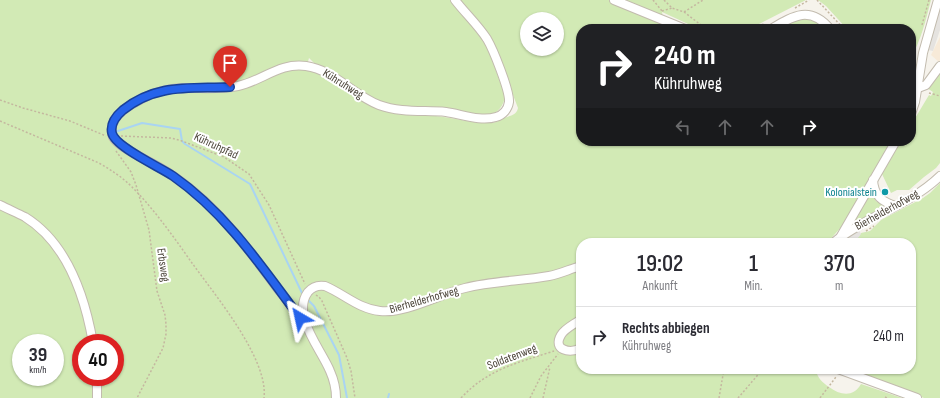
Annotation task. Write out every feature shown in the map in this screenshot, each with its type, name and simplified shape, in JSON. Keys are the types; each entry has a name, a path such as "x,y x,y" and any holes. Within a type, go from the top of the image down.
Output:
{"street":[{"name":"Kühruhweg","path":"114,138 112,127 117,116 129,106 151,94 177,88 237,86 252,81 277,69 295,65 312,67 327,73 368,99 386,107 398,110 444,112 483,118 498,116 506,110 509,98 496,59 486,39 454,0"},
{"path":"614,0 673,24"},
{"path":"916,79 938,0"},
{"path":"779,24 791,17 803,14 819,18 825,24"},
{"path":"916,87 926,85 940,66"},
{"path":"114,138 121,145 172,175 200,197 235,233 306,326 330,370 334,381 336,398"},
{"path":"840,237 893,146"},
{"name":"Bierhelderhofweg","path":"840,237 920,192 940,176"},
{"path":"873,180 874,188 879,199 896,206"},
{"path":"0,205 25,217 35,225 48,238 60,254 76,283 83,301 90,334"},
{"name":"Bierhelderhofweg","path":"309,291 317,286 325,286 360,305 380,311 391,311 407,308 464,288 491,283 550,276 576,268"},
{"path":"306,326 303,315 305,298 309,291"},
{"path":"576,323 562,333 559,340 558,350 571,352 576,350"},
{"path":"852,374 917,398"},
{"path":"96,398 97,386"}],"path":[{"path":"653,0 662,12 663,20"},
{"path":"664,0 672,8 684,12 700,24"},
{"path":"684,12 703,0"},
{"path":"818,0 840,24"},
{"path":"662,12 672,8"},
{"path":"0,100 70,121 105,136 114,138"},
{"path":"0,121 99,163 124,180 139,194 166,226 210,286 243,337 255,359 262,378 264,398"},
{"name":"Kühruhpfad","path":"114,138 117,136 171,138 224,157 249,174 269,205 296,266 309,291 319,297 322,302 347,358 351,371 355,398"},
{"name":"Erbsweg","path":"115,150 134,179 139,194 149,230 157,291 165,315 166,334 160,354 137,398"},
{"path":"530,398 541,376 550,365 558,350"},
{"name":"Soldatenweg","path":"460,398 486,376 503,368 558,350"},
{"path":"543,398 550,365"},
{"path":"719,398 723,374"},
{"path":"738,398 759,374"},
{"path":"820,398 831,384"}],"shaded area":[{"path":"940,5 940,30 933,51 928,50"},
{"path":"940,37 940,63 931,55"},
{"path":"859,230 861,234 858,238 846,238"}],"green space":[{"path":"0,0 451,0 473,25 487,45 505,96 502,106 495,113 488,115 477,115 443,109 390,104 375,99 324,67 318,66 309,58 306,69 328,77 367,103 389,112 403,115 442,117 490,123 513,115 516,113 518,108 493,43 487,33 460,0 806,0 759,24 688,24 662,12 664,24 576,24 576,146 888,146 843,225 831,238 576,238 576,374 817,374 829,387 846,394 854,392 861,384 902,398 0,398"},
{"path":"818,0 931,0 916,48 916,24 842,24 826,6"},
{"path":"799,18 815,21 819,24 787,24"},
{"path":"940,73 940,163 909,190 897,190 891,193 882,174 898,146 916,146 916,117 929,95 931,96 933,92 927,88"},
{"path":"940,183 940,398 924,398 862,374 916,374 916,238 858,238 861,233 870,231 881,220 930,193"},
{"path":"871,190 876,201 887,207 850,226"}],"waterway":[{"path":"115,132 142,123 180,129 182,141 185,144 250,184 302,293"},
{"path":"309,301 314,306 339,355 347,398"},
{"path":"388,398 389,394"}],"place":[{"name":"Kolonialstein","path":"885,192"}],"route":[{"path":"230,87 183,87 166,89 151,94 129,106 117,116 112,125 113,135 118,143 161,168 181,182 218,214 265,271 300,318"}]}
